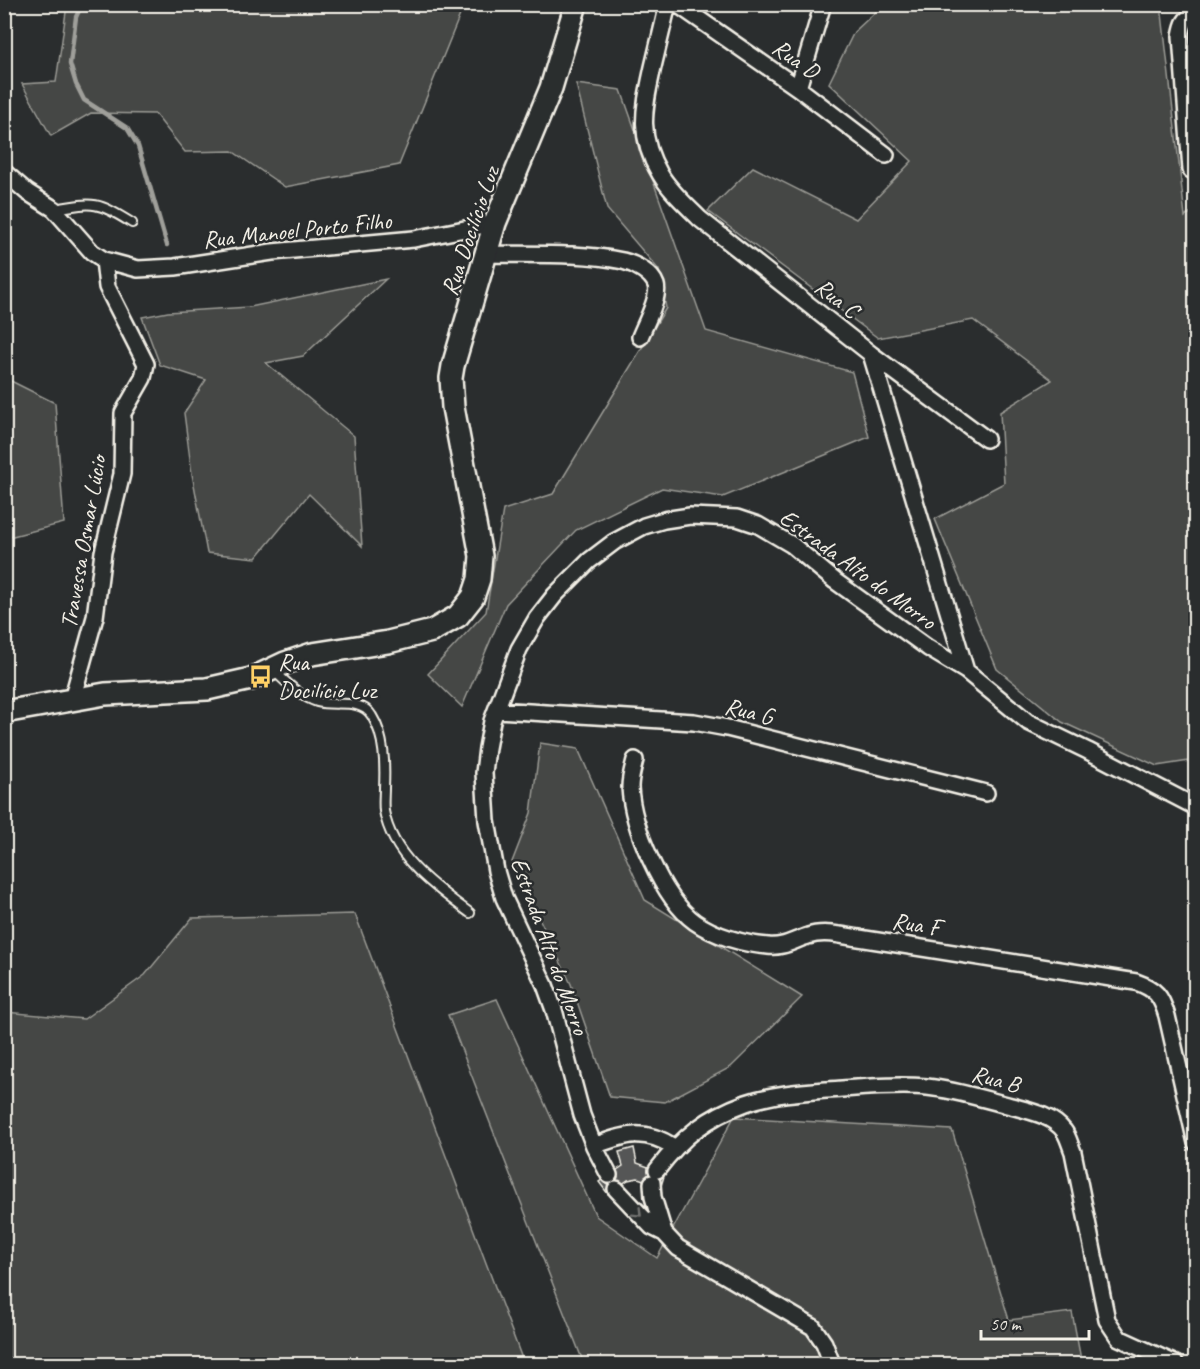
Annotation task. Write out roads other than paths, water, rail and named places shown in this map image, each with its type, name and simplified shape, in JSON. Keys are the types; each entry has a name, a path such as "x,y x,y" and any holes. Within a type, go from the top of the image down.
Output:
{"main road":[{"name":"Rua Docilício Luz","path":"4,712 105,694 207,689 240,682 312,654 388,642 432,631 458,616 472,597 479,579 481,556 453,407 451,378 453,366 495,223 547,99 576,4"}],"street":[{"name":"Rua C","path":"668,4 644,108 644,130 648,148 661,174 679,198 700,219 871,354 986,439"},
{"name":"Rua D","path":"677,4 798,88 886,155"},
{"path":"798,88 823,4"},
{"path":"1191,170 1190,85 1181,36 1188,17 1196,14"},
{"path":"4,172 27,192 54,209 92,252 104,260"},
{"name":"Rua Manoel Porto Filho","path":"104,260 138,269 175,267 262,253 414,239 495,223"},
{"path":"486,254 581,257 625,261 640,268 656,284 657,294 640,337"},
{"name":"Travessa Osmar Lúcio","path":"72,700 95,617 103,552 122,474 123,413 146,370 143,358 107,287 104,260"},
{"path":"871,354 966,671"},
{"name":"Estrada Alto do Morro","path":"832,1365 824,1343 813,1327 678,1248 664,1233 652,1227 612,1182 594,1146 582,1115 554,1010 545,985 504,898 496,871 487,821 484,774 486,748 519,649 537,618 572,576 614,542 644,526 690,516 737,518 758,525 792,545 835,581 928,648 966,671 1028,722 1196,807"},
{"name":"Rua G","path":"497,710 694,722 986,793"},
{"name":"Rua F","path":"635,760 630,784 632,806 636,825 648,852 663,883 680,907 693,921 716,933 753,944 777,947 809,935 823,933 1136,982 1151,987 1163,1001 1196,1143"},
{"name":"Rua B","path":"664,1233 653,1197 654,1176 674,1147 715,1116 747,1102 787,1093 891,1086 926,1087 960,1092 1038,1114 1053,1120 1065,1131 1072,1152 1107,1320 1119,1338 1176,1365"},
{"path":"594,1146 624,1136 642,1134 659,1138 674,1147"}],"lane":[{"path":"54,209 102,205 132,223"},
{"path":"272,669 306,698 320,703 350,704 364,708 372,715 381,741 385,764 384,810 397,845 416,869 440,891 470,913"}],"waterway":[{"path":"82,4 76,17 70,64 76,84 84,100 127,128 138,146 167,245"}],"place":[{"name":"Rua Docilício Luz","path":"260,676"}]}
